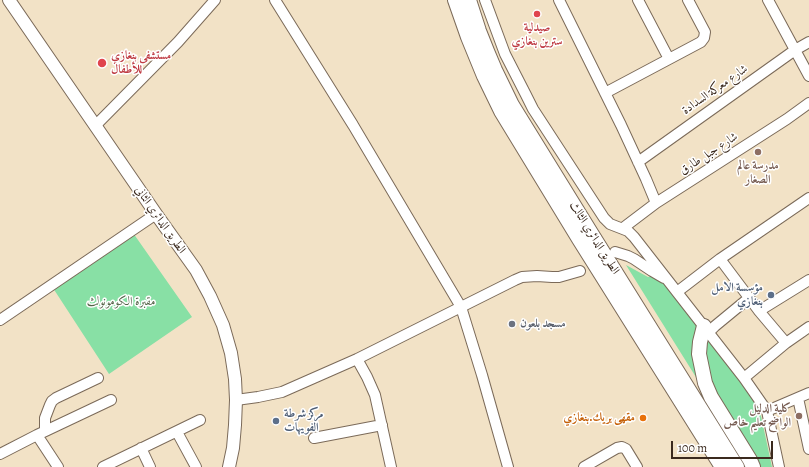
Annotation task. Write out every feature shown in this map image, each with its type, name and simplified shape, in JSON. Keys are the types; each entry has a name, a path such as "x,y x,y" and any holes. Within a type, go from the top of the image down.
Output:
{"highway":[{"name":"الطريق الدائري الثالث","path":"455,0 484,76 501,111 579,239 722,467"},
{"name":"الطريق الدائري الثالث","path":"469,0 479,31 512,104 737,467"},
{"path":"706,329 700,342 699,354 705,382 711,397 753,467"}],"main road":[{"name":"الطريق الدائري الثاني","path":"9,0 196,270 210,296 223,325 231,353 235,379 236,400 233,448 229,467"}],"street":[{"path":"95,126 178,42 215,0"},
{"path":"275,0 354,125 461,307 508,467"},
{"path":"485,0 505,54 518,82 533,109 606,220 614,226 624,228 634,237 744,378 767,411 779,467"},
{"path":"638,0 669,58"},
{"path":"605,93 701,42 704,38 705,32 688,0"},
{"path":"768,0 809,76"},
{"path":"563,2 638,162 656,204"},
{"name":"شارع معركة السدادة","path":"638,162 795,50 809,42"},
{"name":"شارع جبل طارق","path":"624,228 656,204 787,119 809,103"},
{"path":"677,292 720,259 808,202"},
{"path":"0,320 156,214"},
{"path":"615,252 634,258 669,282"},
{"path":"720,259 759,311 786,343"},
{"path":"236,400 282,392 357,359 522,277 559,277 580,270"},
{"path":"759,311 809,280"},
{"path":"706,329 715,326 749,298"},
{"path":"744,378 786,343 809,327"},
{"path":"357,359 367,377 374,395 391,467"},
{"path":"58,467 41,433 52,401 98,378"},
{"path":"767,411 809,394"},
{"path":"798,398 809,449"},
{"path":"0,454 111,400"},
{"path":"104,467 200,420"},
{"path":"314,438 382,425"},
{"path":"177,432 196,467"},
{"path":"584,467 622,446 626,449 637,467"},
{"path":"141,448 150,467"}],"green space":[{"name":"مقبرة الكومونولث","path":"131,230 192,317 109,374 51,285"},
{"path":"626,265 648,277 658,274 758,402 772,467 752,467"}],"place":[{"name":"صيدلية سترين بنغازي","path":"537,14"},
{"name":"مستشفى بنغازي للأطفال","path":"102,63"},
{"name":"مدرسة عالم الصغار","path":"758,152"},
{"name":"مؤسسة الامل بنغازي","path":"771,295"},
{"name":"مسجد بلعون","path":"512,324"},
{"name":"كلية الدليل الواضح تعليم خاص","path":"799,416"},
{"name":"مقهى بريك.بنغازي","path":"643,418"},
{"name":"مركز شرطة الفويهات","path":"276,421"}]}
